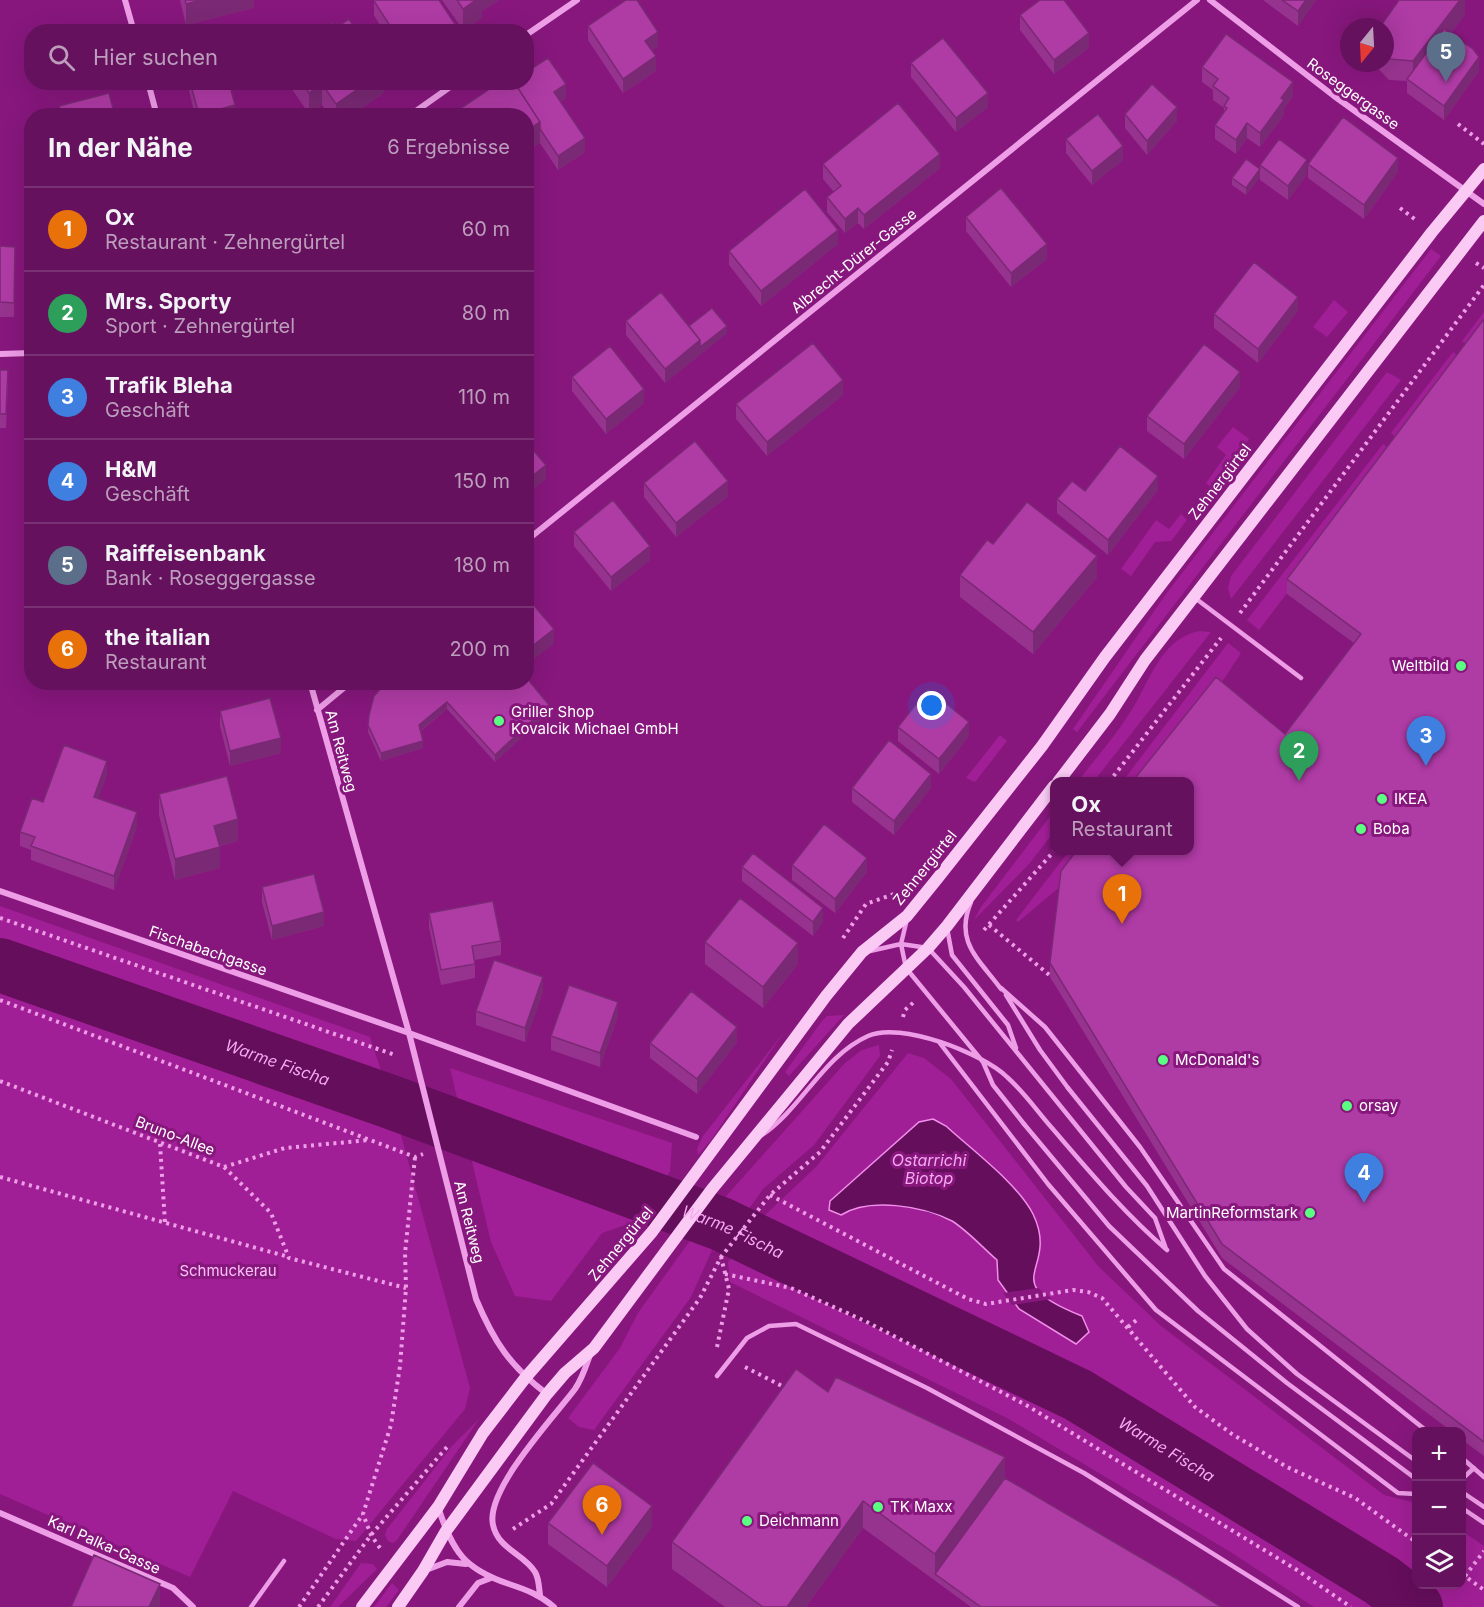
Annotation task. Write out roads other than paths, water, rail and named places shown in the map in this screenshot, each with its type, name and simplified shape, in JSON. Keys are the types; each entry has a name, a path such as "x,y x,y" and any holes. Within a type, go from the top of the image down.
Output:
{"main road":[{"name":"Zehnergürtel","path":"362,1607 438,1507 483,1433 526,1377 652,1232 826,996 862,952 907,916 1042,746 1105,657 1484,169"},
{"path":"1062,777 1110,714 1145,660 1484,221"},
{"path":"398,1607 423,1571 446,1531 548,1394 565,1373 594,1348 672,1240 848,1024 928,948 947,926 1050,791"}],"street":[{"path":"125,0 132,24"},
{"path":"534,30 578,0"},
{"name":"Albrecht-Dürer-Gasse","path":"534,535 1197,0"},
{"name":"Roseggergasse","path":"1210,0 1334,96 1484,204"},
{"path":"150,90 155,108"},
{"path":"420,108 446,90"},
{"path":"0,354 24,353"},
{"name":"Am Reitweg","path":"312,690 409,1033 476,1299 491,1334 512,1364 548,1394"},
{"path":"317,710 341,690"},
{"name":"Fischabachgasse","path":"0,891 409,1033"},
{"path":"409,1033 696,1137"},
{"path":"540,1595 536,1573 503,1545 491,1517 495,1504 517,1462 577,1387 594,1348"},
{"path":"438,1507 446,1531 466,1564"},
{"name":"Karl Palka-Gasse","path":"0,1513 173,1588 193,1607"},
{"path":"423,1571 447,1562 466,1564 492,1578 540,1595 554,1607"},
{"path":"459,1607 478,1583 492,1578"}],"lane":[{"path":"1195,598 1300,678"},
{"path":"978,885 967,911 964,930 966,942 1001,988 1040,1050 1068,1088 1147,1186 1205,1276 1247,1329 1297,1374 1412,1458"},
{"path":"907,916 901,944 906,968 983,1062 993,1086 1109,1226 1198,1311 1287,1383 1412,1476"},
{"path":"947,926 952,955 1008,1025 1018,1054"},
{"path":"750,1143 778,1124 832,1062 868,1035 898,1032 939,1041 1006,1076 1129,1217 1167,1251 1155,1218 1126,1187 964,987 928,948 901,944 862,952"},
{"path":"1001,988 1045,1027 1140,1147 1224,1269 1423,1427"},
{"path":"939,1041 1048,1184 1156,1310 1398,1494 1412,1494"},
{"path":"717,1376 747,1338 769,1326 796,1324 927,1388 1084,1473 1298,1607"},
{"path":"1466,1462 1484,1477"},
{"path":"1466,1475 1474,1468"},
{"path":"1466,1495 1484,1507"},
{"path":"1466,1511 1484,1523"},
{"path":"251,1607 284,1561"}],"water":[{"name":"Ostarrichi Biotop","path":"933,1119 946,1126 993,1167 1026,1202 1033,1214 1039,1234 1040,1249 1034,1283 1040,1293 1055,1304 1082,1316 1089,1332 1076,1344 1019,1309 998,1280 997,1260 952,1221 926,1211 896,1206 866,1206 841,1215 829,1210 830,1201 919,1122"}],"waterway":[{"name":"Warme Fischa","path":"0,965 388,1101 721,1224 1078,1395 1381,1580 1416,1607"}],"place":[{"name":"Raiffeisenbank","path":"1446,82"},
{"name":"Weltbild","path":"1461,666"},
{"name":"Griller Shop Kovalcik Michael GmbH","path":"499,721"},
{"name":"Trafik Bleha","path":"1426,766"},
{"name":"Mrs. Sporty","path":"1299,781"},
{"name":"IKEA","path":"1382,799"},
{"name":"Boba","path":"1361,829"},
{"name":"Ox","path":"1122,924"},
{"name":"McDonald's","path":"1163,1060"},
{"name":"orsay","path":"1347,1106"},
{"name":"H&M","path":"1364,1203"},
{"name":"MartinReformstark","path":"1310,1213"},
{"name":"TK Maxx","path":"878,1507"},
{"name":"Deichmann","path":"747,1521"},
{"name":"the italian","path":"602,1535"}],"park label":[{"name":"Schmuckerau","path":"228,1271"}]}
